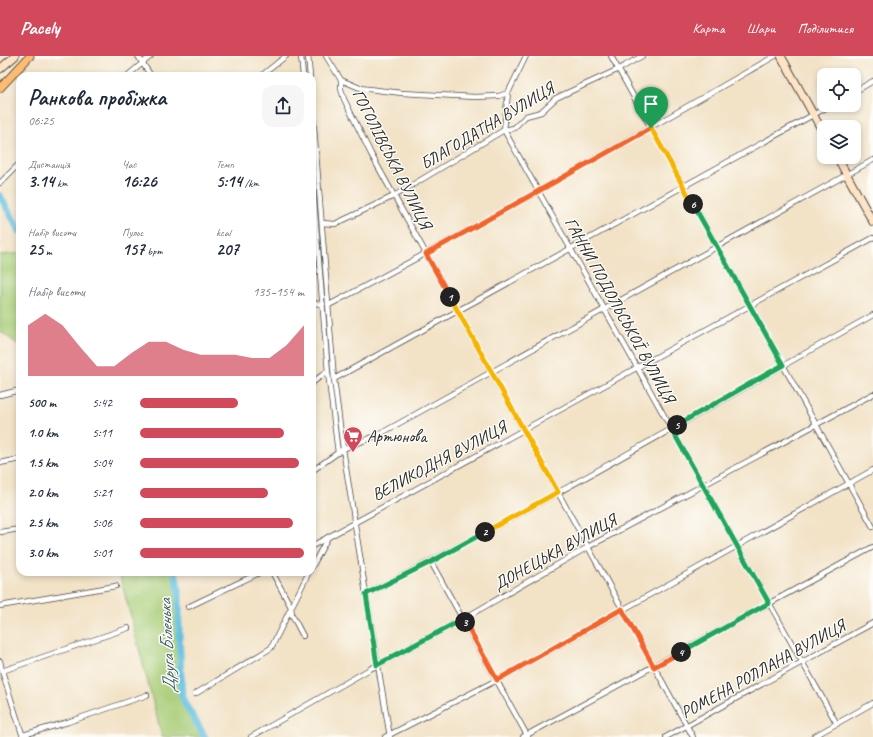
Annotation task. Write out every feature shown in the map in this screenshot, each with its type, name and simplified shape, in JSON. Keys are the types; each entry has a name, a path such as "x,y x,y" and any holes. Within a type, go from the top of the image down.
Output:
{"main road":[{"path":"0,88 30,56"}],"street":[{"path":"0,69 15,56"},
{"path":"138,56 149,72"},
{"path":"132,72 151,56"},
{"path":"266,72 286,56"},
{"path":"301,56 303,72"},
{"path":"308,56 310,72"},
{"name":"ГОГОЛІВСЬКА ВУЛИЦЯ","path":"326,56 341,80 341,89 344,98 371,154 693,737"},
{"path":"504,130 508,93 526,56"},
{"path":"612,56 873,527"},
{"name":"БЛАГОДАТНА ВУЛИЦЯ","path":"322,224 335,224 394,196 504,130 514,128 526,116 541,112 556,98 619,70 642,56"},
{"path":"316,303 329,305 426,254 651,128 775,56"},
{"path":"781,56 817,122"},
{"path":"341,80 360,88 402,92 475,97 499,96 508,93"},
{"path":"861,88 873,81"},
{"path":"334,379 818,112"},
{"name":"ГАННИ ПОДОЛЬСЬКОЇ ВУЛИЦЯ","path":"504,130 837,724"},
{"path":"316,151 334,379 343,449 377,665 390,736"},
{"path":"316,468 343,449 378,435 873,160"},
{"path":"841,164 873,222"},
{"path":"0,182 16,167"},
{"name":"ВЕЛИКОДНЯ ВУЛИЦЯ","path":"316,544 873,238"},
{"path":"316,243 328,373 338,453"},
{"path":"366,594 431,562 873,315"},
{"path":"316,380 325,373 328,373"},
{"path":"0,395 16,391"},
{"name":"ДОНЕЦЬКА ВУЛИЦЯ","path":"251,737 377,665 463,619 588,547 873,394"},
{"path":"0,463 16,460"},
{"path":"385,737 390,736 497,680 873,470"},
{"path":"0,532 16,529"},
{"path":"316,560 328,538"},
{"path":"431,562 497,680 526,736 873,547"},
{"path":"188,607 253,576"},
{"path":"274,576 291,607 292,615 303,636"},
{"path":"195,694 271,648 308,576"},
{"path":"0,606 116,586"},
{"name":"РОМЕНА РОЛЛАНА ВУЛИЦЯ","path":"666,737 873,623"},
{"path":"2,671 128,628"},
{"path":"0,661 23,736 147,695"},
{"path":"813,737 873,703"}],"green space":[{"path":"16,253 16,343 0,331 0,255"},
{"path":"120,576 176,576 179,593 179,636 182,696 185,704 205,737 162,737"}],"waterway":[{"name":"Друга Біленька","path":"0,196 16,224"},
{"name":"Друга Біленька","path":"176,576 179,593 179,636 182,696 185,704 205,737"}],"place":[{"name":"Артюнова","path":"353,453"}],"route":[{"path":"651,128 783,365 671,428 769,603 654,667 622,609 497,680 463,619 377,665 366,594 431,562 558,492 426,254 651,128"}]}
